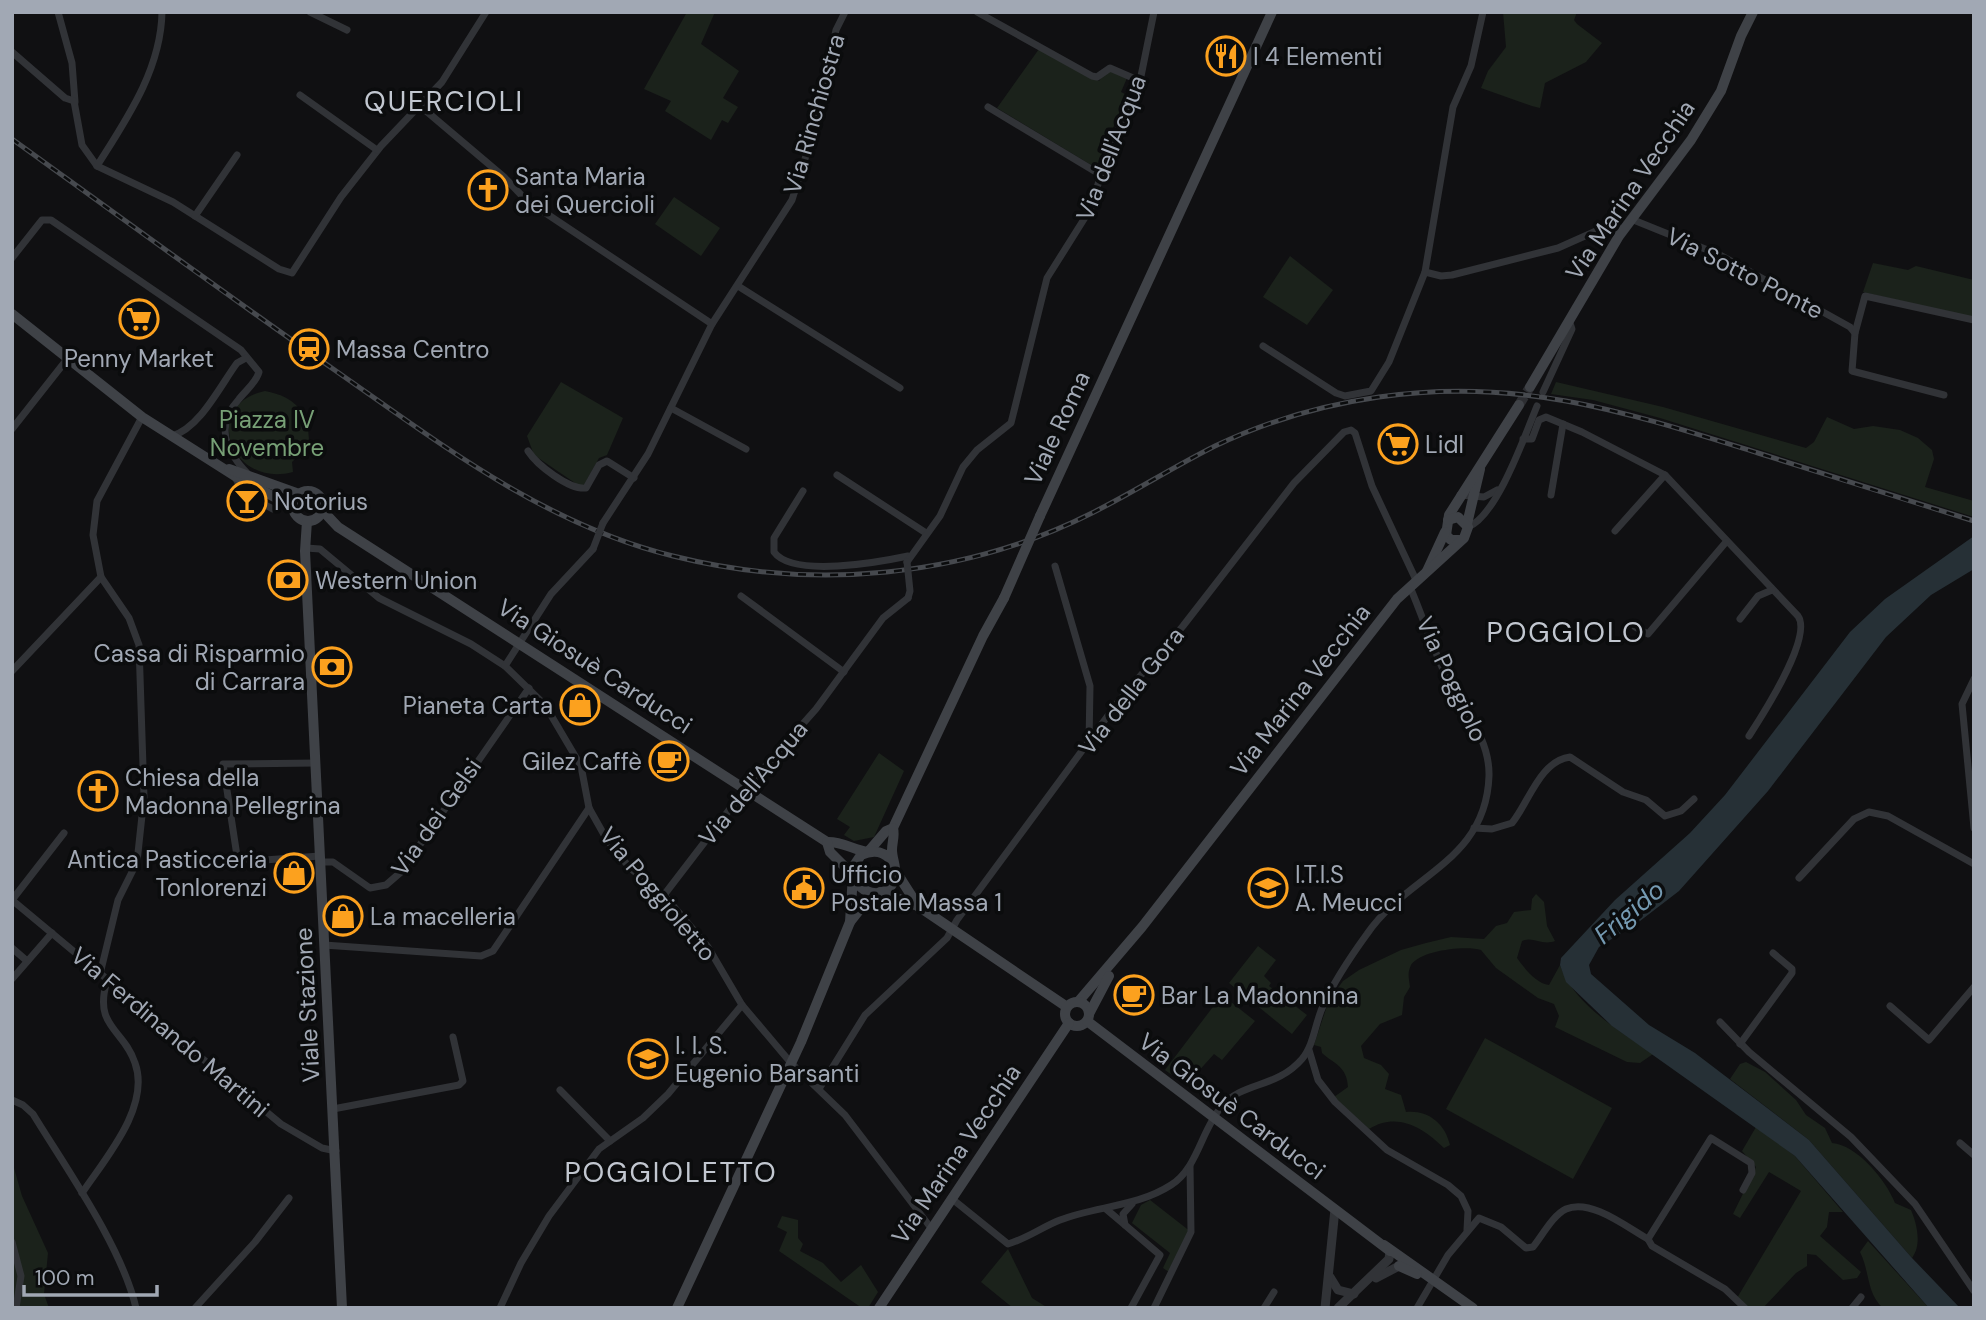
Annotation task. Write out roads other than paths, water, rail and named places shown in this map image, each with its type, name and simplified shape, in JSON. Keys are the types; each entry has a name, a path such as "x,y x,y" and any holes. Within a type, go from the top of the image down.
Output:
{"main road":[{"name":"Viale Roma","path":"868,852 886,831 893,828 983,636 1004,598 1272,12"},
{"name":"Via Marina Vecchia","path":"1530,387 1619,236 1690,140 1721,91 1741,36 1754,12"},
{"path":"12,314 142,417 281,504 293,508 298,517 307,521 317,518 322,510 321,500 316,494 299,494 247,473 230,472"},
{"name":"Via Marina Vecchia","path":"1427,570 1460,495 1519,405"},
{"name":"Via Marina Vecchia","path":"1468,526 1481,466"},
{"path":"293,508 299,494"},
{"name":"Via Giosuè Carducci","path":"322,510 338,527 827,842 836,842 853,850 868,852"},
{"path":"1458,517 1468,526 1467,535 1461,540 1451,540 1446,526 1458,517"},
{"name":"Viale Stazione","path":"307,521 306,548 342,1308"},
{"name":"Via Marina Vecchia","path":"1088,1017 1110,975 1211,839 1397,599 1461,540"},
{"path":"850,922 877,893 892,884 893,828"},
{"name":"Via Marina Vecchia","path":"1073,1004 1211,839"},
{"name":"Via Giosuè Carducci","path":"827,842 830,852 853,875"},
{"path":"677,1308 791,1063 850,922 856,861 868,852 882,853 894,866 918,906"},
{"path":"853,875 860,888 918,906 1073,1004 1086,1006 1088,1017 1080,1026 1069,1023 1065,1017 1073,1004"},
{"name":"Via Giosuè Carducci","path":"1088,1017 1138,1063 1386,1248 1473,1308"},
{"name":"Via Marina Vecchia","path":"879,1308 1069,1023"},
{"path":"1334,1222 1353,1222"},
{"name":"Via Giosuè Carducci","path":"1399,1266 1431,1280"}],"street":[{"path":"58,12 72,63 82,145 97,166 195,216 279,268 292,273 341,197 377,150 442,82 486,12"},
{"path":"97,166 141,95 158,42 162,12"},
{"path":"310,12 346,30"},
{"name":"Via Rinchiostra","path":"505,666 551,594 593,549 603,523 634,478 712,324 796,190 816,124 836,30 845,12"},
{"path":"977,12 1092,76 1097,77 1110,68 1140,81"},
{"name":"Via dell'Acqua","path":"664,895 747,788 817,709 883,618 908,598 910,591 907,559 940,516 963,467 978,450 1011,423 1047,278 1091,208 1116,131 1130,108 1140,81 1154,12"},
{"path":"1263,346 1336,393 1345,396 1371,391 1389,362 1425,272 1453,107 1471,66 1483,12"},
{"path":"12,52 65,98 75,102"},
{"path":"300,95 377,150"},
{"path":"419,105 504,177 526,200 639,272 712,324"},
{"path":"988,107 1101,175"},
{"path":"195,216 237,155"},
{"name":"Via Sotto Ponte","path":"1631,219 1742,267 1856,333"},
{"path":"12,258 42,220 60,224 234,345 257,367 257,377 230,410 223,428 230,451 247,473"},
{"path":"1425,272 1452,275 1540,253 1614,223 1618,225 1619,236"},
{"path":"738,286 900,388"},
{"name":"Via Sotto Ponte","path":"1944,396 1852,371 1856,333 1865,296 1974,320"},
{"path":"1543,392 1572,329 1569,320"},
{"path":"12,429 68,358"},
{"path":"172,436 182,433 192,425 237,363 246,358"},
{"path":"1468,526 1486,511 1500,488 1537,406"},
{"path":"671,408 746,449"},
{"path":"100,974 118,900 137,862 144,797 139,645 129,618 100,577 93,535 97,501 142,417"},
{"path":"1523,439 1532,439 1542,417 1563,424 1665,475 1801,620 1801,631 1778,691 1749,736"},
{"path":"1551,495 1563,424"},
{"name":"Via della Gora","path":"819,1089 865,1016 947,938 957,920 1088,744 1294,483 1344,432 1351,430 1355,433 1372,486 1413,584"},
{"path":"528,451 533,459 577,488 586,488 599,465 607,461 634,478"},
{"path":"837,475 926,533"},
{"path":"1615,531 1665,475"},
{"path":"1460,495 1487,496 1500,488"},
{"path":"803,491 774,538 774,552 782,561 799,564 857,564 907,559"},
{"path":"1635,627 1648,634 1727,542"},
{"name":"Via Poggioletto","path":"306,548 320,549 379,598 471,644 505,666 545,705 581,766 589,808 607,840 630,868 664,895 708,947 742,1005 791,1063 845,1115 931,1228"},
{"path":"1055,566 1090,686 1088,744"},
{"path":"12,671 100,577"},
{"name":"Via Poggiolo","path":"1213,1117 1241,1090 1269,1084 1288,1072 1309,1050 1323,1005 1369,930 1452,859 1474,828 1487,794 1489,777 1486,752 1448,679 1413,584"},
{"path":"1740,619 1758,596 1772,590"},
{"path":"741,596 844,672"},
{"path":"1973,680 1962,704 1974,828"},
{"name":"Via dei Gelsi","path":"320,859 333,862 370,888 386,885 401,872 528,688"},
{"path":"1474,828 1492,829 1512,823 1550,766 1562,758 1570,757 1623,792 1646,800 1665,816 1681,811 1694,799"},
{"path":"316,762 223,764 237,856 252,861 320,859"},
{"path":"324,945 481,956 493,951 589,808"},
{"path":"1799,878 1854,819 1869,812 1888,816 1974,864"},
{"name":"Via Ferdinando Martini","path":"64,833 12,900 286,1128 322,1149 336,1151"},
{"path":"12,979 52,933"},
{"path":"12,948 27,961"},
{"path":"1741,1044 1792,973 1773,953"},
{"path":"82,1193 121,1138 138,1080 135,1062 107,1021 103,994 107,981"},
{"path":"1890,1006 1929,1040 1969,988 1974,987"},
{"path":"500,1308 521,1263 549,1216 599,1149 643,1118 667,1094 742,1005"},
{"path":"1720,1021 1741,1044 1851,1137 1915,1204 1974,1291"},
{"path":"333,1109 459,1085 463,1081 453,1037"},
{"path":"1309,1050 1318,1080 1335,1102 1387,1150 1439,1179 1461,1196 1468,1211 1467,1230"},
{"path":"560,1090 610,1141"},
{"path":"12,1100 33,1114 82,1193 129,1282 136,1308"},
{"path":"951,1198 1008,1244 1031,1237 1059,1220 1135,1201 1172,1185 1190,1166 1213,1117"},
{"path":"1648,1239 1711,1138 1751,1163 1752,1173 1743,1190"},
{"path":"1960,1143 1974,1155"},
{"path":"1154,1308 1191,1232 1190,1166"},
{"path":"195,1308 255,1242 289,1198"},
{"path":"1125,1225 1123,1214 1135,1201"},
{"path":"1417,1308 1431,1280 1475,1221 1484,1218 1530,1249 1564,1210 1575,1207 1601,1213 1648,1239 1652,1245 1725,1289 1745,1308"},
{"path":"1105,1209 1160,1255 1131,1308"},
{"path":"1325,1308 1335,1209"},
{"path":"12,1242 22,1276 16,1308"},
{"path":"1338,1308 1390,1259 1386,1248"},
{"path":"1365,1284 1399,1266"},
{"path":"1330,1275 1338,1290 1354,1294"},
{"path":"1264,1308 1274,1292"},
{"path":"1852,1308 1861,1297"}],"water":[{"name":"Frigido","path":"1974,536 1974,569 1931,595 1886,637 1768,791 1679,891 1640,921 1599,947 1589,965 1591,974 1649,1025 1695,1053 1809,1140 1912,1258 1960,1308 1929,1308 1795,1156 1612,1026 1566,982 1560,965 1561,958 1615,900 1690,833 1725,795 1850,632 1885,599"}],"tunnel":[{"path":"1519,405 1530,387"}],"railway":[{"path":"12,139 295,342 497,480 582,524 626,542 673,556 726,567 833,575 887,572 992,552 1043,535 1092,513 1199,454 1255,429 1337,405 1379,397 1431,392 1527,395 1618,412 1974,521"}],"place":[{"name":"I 4 Elementi","path":"1226,56"},
{"name":"Santa Maria dei Quercioli","path":"488,190"},
{"name":"Penny Market","path":"139,319"},
{"name":"Massa Centro","path":"309,349"},
{"name":"Lidl","path":"1398,444"},
{"name":"Notorius","path":"247,501"},
{"name":"Western Union","path":"288,580"},
{"name":"Cassa di Risparmio di Carrara","path":"332,667"},
{"name":"Pianeta Carta","path":"580,705"},
{"name":"Gilez Caffè","path":"669,761"},
{"name":"Chiesa della Madonna Pellegrina","path":"98,791"},
{"name":"Antica Pasticceria Tonlorenzi","path":"294,873"},
{"name":"Ufficio Postale Massa 1","path":"804,888"},
{"name":"I.T.I.S A. Meucci","path":"1268,888"},
{"name":"La macelleria","path":"343,916"},
{"name":"Bar La Madonnina","path":"1134,995"},
{"name":"I. I. S. Eugenio Barsanti","path":"648,1059"}],"district":[{"name":"QUERCIOLI","path":"444,101"},
{"name":"POGGIOLO","path":"1566,632"},
{"name":"POGGIOLETTO","path":"671,1172"}],"park label":[{"name":"Piazza IV Novembre","path":"267,433"}]}
